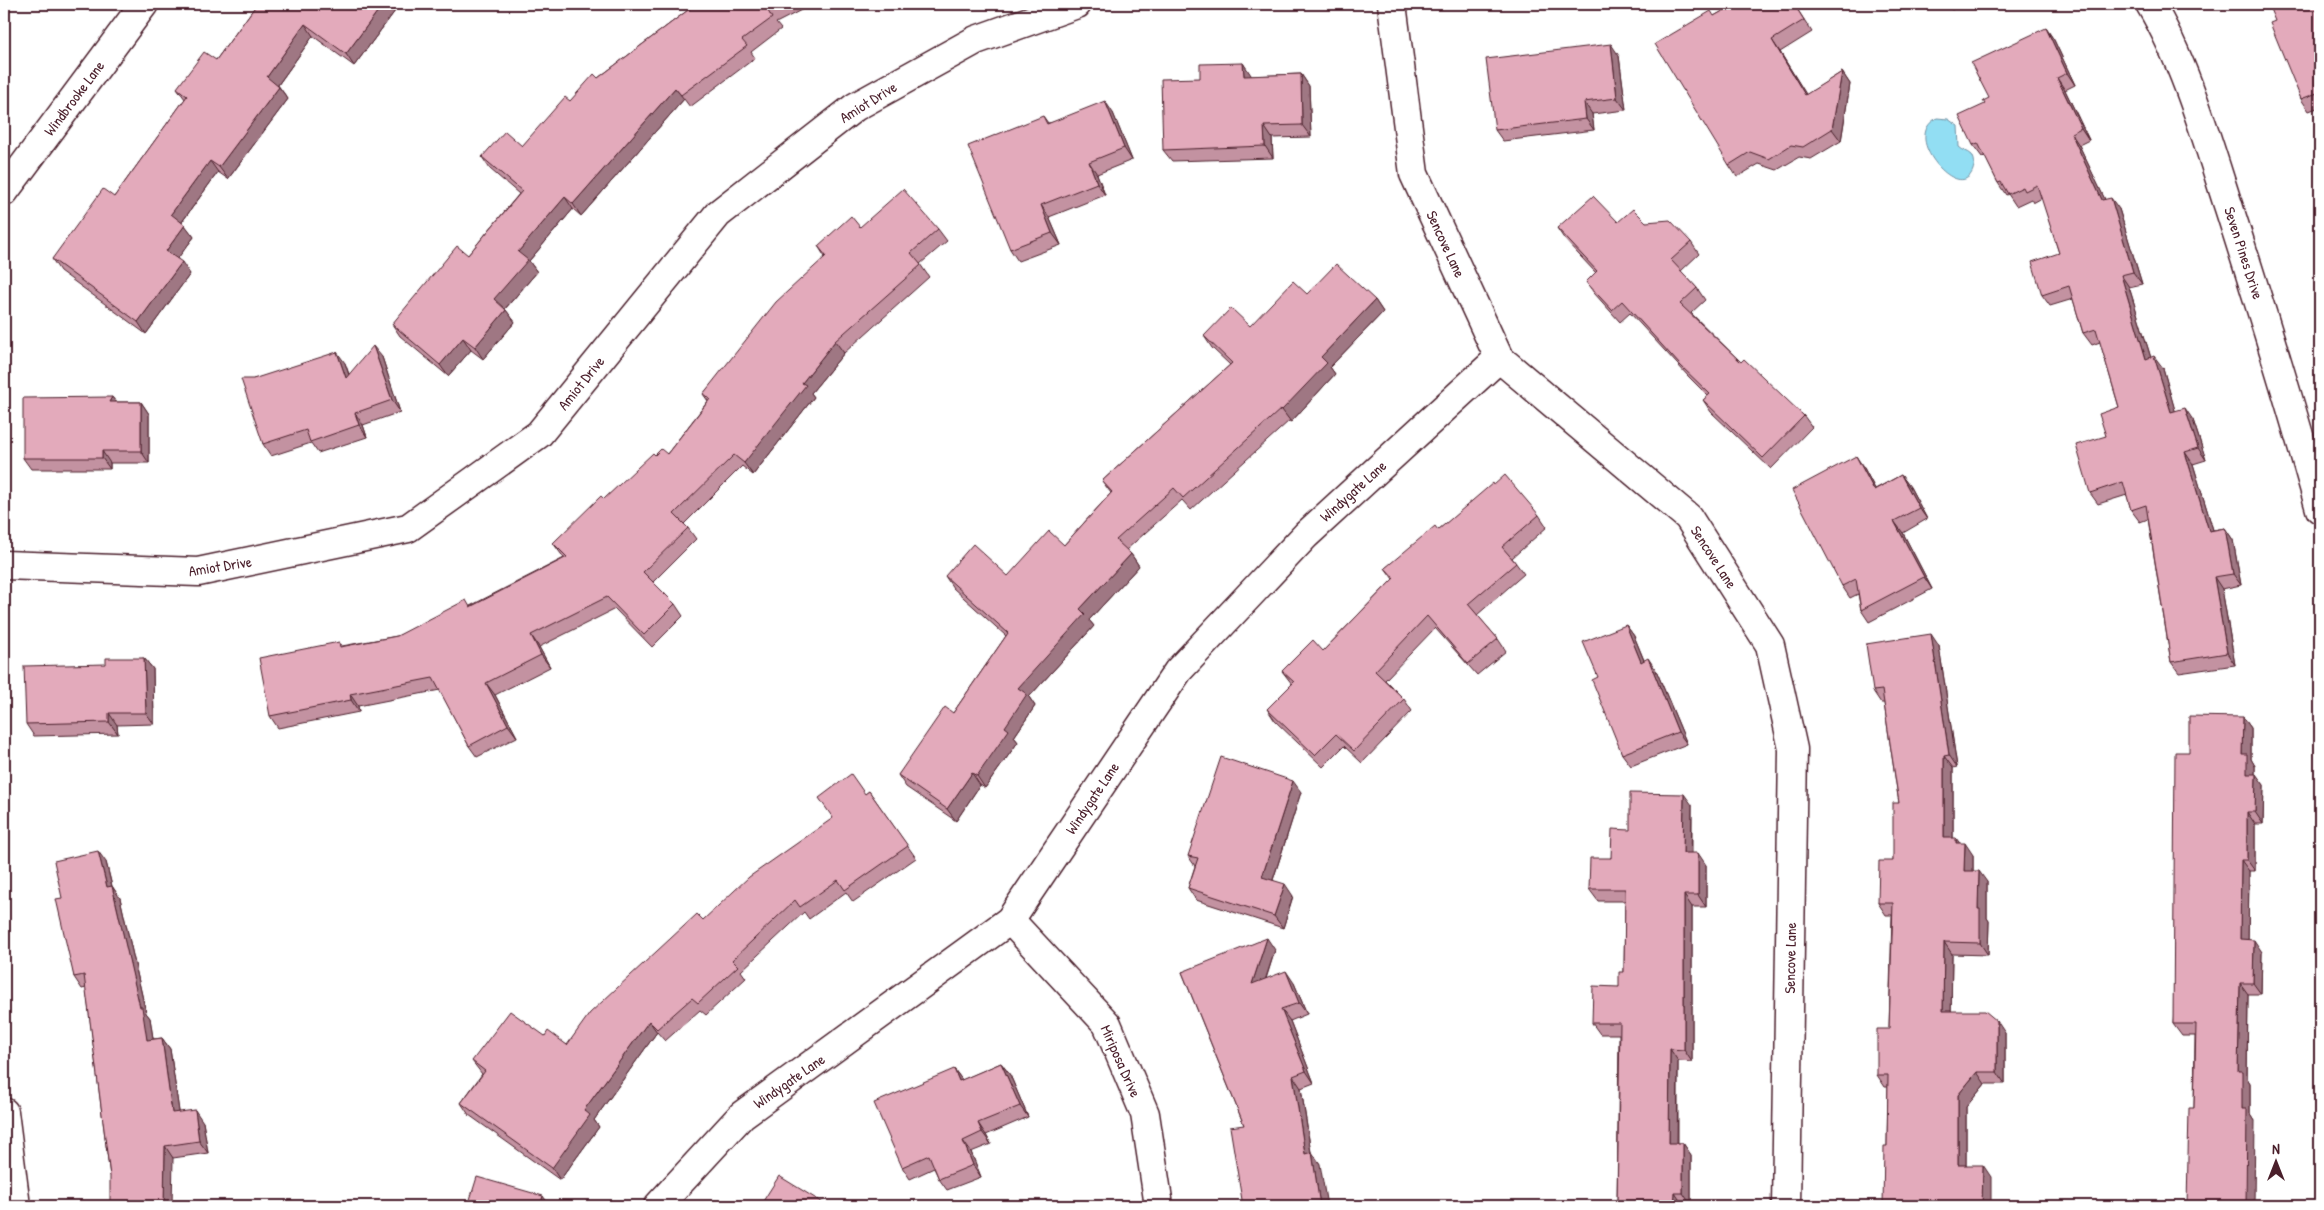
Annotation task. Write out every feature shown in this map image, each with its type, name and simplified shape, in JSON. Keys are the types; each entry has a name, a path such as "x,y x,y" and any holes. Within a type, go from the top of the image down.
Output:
{"street":[{"name":"Windbrooke Lane","path":"4,192 144,4"},
{"name":"Amiot Drive","path":"4,565 198,572 408,528 539,434 718,214 725,208 855,107 976,40 1077,4"},
{"name":"Sencove Lane","path":"1392,4 1414,174 1499,358 1688,517 1770,644 1793,749 1786,1206"},
{"name":"Seven Pines Drive","path":"2150,4 2164,27 2208,141 2281,370 2320,509"},
{"name":"Windygate Lane","path":"658,1206 742,1115 1010,920 1178,671 1306,535 1499,358"},
{"name":"Miriposa Drive","path":"1010,920 1107,1024 1145,1114 1159,1206"},
{"path":"4,1112 16,1206"}],"water":[{"path":"1937,118 1948,119 1958,126 1959,147 1973,157 1974,165 1970,175 1964,179 1956,179 1948,175 1940,168 1928,150 1925,140 1926,130 1931,122"}],"building":[{"path":"257,4 383,4 346,54 305,24 267,77 279,87 219,167 210,161 171,214 185,225 166,251 182,262 138,322 52,259 103,189 114,197 187,96 177,88 204,52 216,60"},
{"path":"696,4 782,4 768,11 772,18 742,40 747,46 681,95 675,88 573,204 565,197 518,252 528,260 494,299 506,310 475,347 463,338 440,365 392,324 457,246 468,255 522,191 482,157 505,131 522,146 565,97 570,101 594,74 598,78"},
{"path":"1735,4 1794,4 1804,20 1772,40 1805,95 1842,72 1832,129 1803,147 1791,145 1769,159 1750,152 1729,165 1655,44 1711,11 1714,16"},
{"path":"2268,4 2320,4 2320,92 2301,99 2270,23 2275,21"},
{"path":"2046,28 2067,73 2057,78 2081,128 2071,133 2102,200 2111,198 2133,272 2121,275 2146,359 2154,356 2171,412 2185,408 2198,448 2185,452 2209,531 2225,528 2233,574 2214,577 2227,653 2171,662 2146,505 2131,510 2123,482 2090,493 2076,445 2106,436 2099,414 2119,407 2096,329 2083,333 2069,286 2042,295 2032,262 2059,253 2037,185 2025,191 2023,187 2008,194 2001,182 1998,183 1978,143 1973,145 1959,116 1985,104 1983,101 1989,98 1971,63"},
{"path":"1611,44 1617,98 1584,102 1586,119 1495,130 1486,59"},
{"path":"1243,63 1244,76 1301,74 1302,125 1264,126 1265,146 1163,150 1161,79 1200,78 1200,64"},
{"path":"1105,101 1124,148 1089,162 1097,183 1041,205 1052,233 1010,249 968,146 1043,116 1047,124"},
{"path":"903,189 938,229 911,253 921,265 835,341 802,383 806,385 744,463 734,455 674,514 688,528 643,572 675,604 644,635 607,597 531,635 541,655 486,683 508,725 469,746 433,678 350,694 351,700 270,716 259,658 339,642 340,647 397,636 466,600 470,607 567,557 553,543 601,496 604,499 653,453 655,455 661,449 667,454 710,399 703,394 776,302 826,256 818,246 851,216 860,227"},
{"path":"1593,196 1618,222 1633,209 1646,222 1670,220 1691,242 1671,260 1697,288 1680,304 1741,362 1744,359 1804,416 1763,458 1703,400 1710,394 1680,365 1622,301 1612,310 1586,282 1597,271 1557,228"},
{"path":"1336,264 1375,300 1321,357 1327,363 1282,410 1183,498 1174,488 1116,540 1131,554 1080,609 1085,614 1018,688 1027,694 1005,727 1009,730 977,776 972,773 947,809 898,775 945,707 953,713 1008,633 945,576 973,544 1008,576 1049,531 1064,545 1112,492 1102,481 1232,363 1204,336 1231,308 1250,326 1293,281 1307,294"},
{"path":"373,346 392,400 355,413 359,425 310,442 306,430 263,444 241,379 253,379 337,352 346,378"},
{"path":"112,397 109,402 141,402 141,451 102,451 102,458 23,458 23,398"},
{"path":"1856,456 1874,490 1901,475 1919,508 1894,521 1924,577 1861,610 1856,579 1842,586 1792,490"},
{"path":"1505,475 1539,515 1502,547 1516,563 1468,604 1498,639 1468,664 1427,616 1375,671 1404,699 1354,751 1336,734 1315,755 1267,709 1294,682 1282,671 1313,640 1323,651 1394,578 1385,568 1435,526 1438,530"},
{"path":"1626,625 1641,662 1648,658 1678,732 1622,754 1592,680 1598,677 1583,642"},
{"path":"1931,634 1949,755 1944,756 1944,838 1956,838 1956,843 1965,843 1964,871 1979,871 1978,909 1980,909 1980,943 1944,942 1943,1011 1985,1011 1997,1021 1997,1072 1977,1072 1958,1095 1958,1165 1983,1165 1982,1206 1883,1206 1884,1146 1887,1146 1888,1075 1877,1075 1877,1029 1889,1029 1893,903 1878,903 1879,861 1893,861 1893,803 1899,803 1882,690 1873,691 1866,644"},
{"path":"106,658 144,658 146,713 109,713 109,722 26,724 24,666 106,664"},
{"path":"2189,716 2243,717 2242,754 2247,754 2247,774 2256,774 2255,812 2247,812 2247,860 2241,860 2240,939 2254,940 2253,983 2240,983 2238,1071 2242,1071 2242,1109 2247,1109 2246,1206 2187,1206 2189,1108 2194,1108 2196,1024 2173,1024 2175,752 2189,752"},
{"path":"1221,757 1293,781 1262,877 1285,884 1274,916 1188,888 1198,858 1188,856"},
{"path":"851,774 865,794 869,791 908,846 845,890 838,880 800,907 795,900 732,960 738,966 698,1003 692,998 657,1029 649,1021 584,1110 590,1115 552,1168 461,1103 485,1071 472,1061 510,1011 545,1036 548,1031 567,1045 590,1013 697,914 703,920 749,877 833,818 819,798"},
{"path":"1630,793 1684,794 1683,853 1698,853 1698,895 1684,895 1684,1050 1670,1049 1669,1143 1683,1143 1683,1193 1675,1193 1674,1206 1617,1206 1620,1023 1592,1023 1593,986 1619,987 1619,972 1624,972 1625,889 1589,889 1590,858 1611,858 1612,829 1630,830"},
{"path":"98,851 107,887 112,886 140,1007 142,1007 147,1040 162,1038 172,1113 195,1110 199,1141 165,1146 164,1206 110,1206 110,1176 84,975 74,977 56,899 62,898 54,861"},
{"path":"1267,938 1252,984 1286,971 1299,1003 1281,1009 1306,1071 1293,1076 1305,1154 1312,1152 1320,1206 1243,1206 1230,1127 1244,1125 1182,972"},
{"path":"1001,1063 1020,1106 978,1123 982,1132 963,1141 973,1165 939,1179 929,1155 902,1167 874,1103 954,1069 959,1081"},
{"path":"779,1176 828,1206 760,1206"},
{"path":"477,1177 543,1196 540,1206 468,1206"}]}
